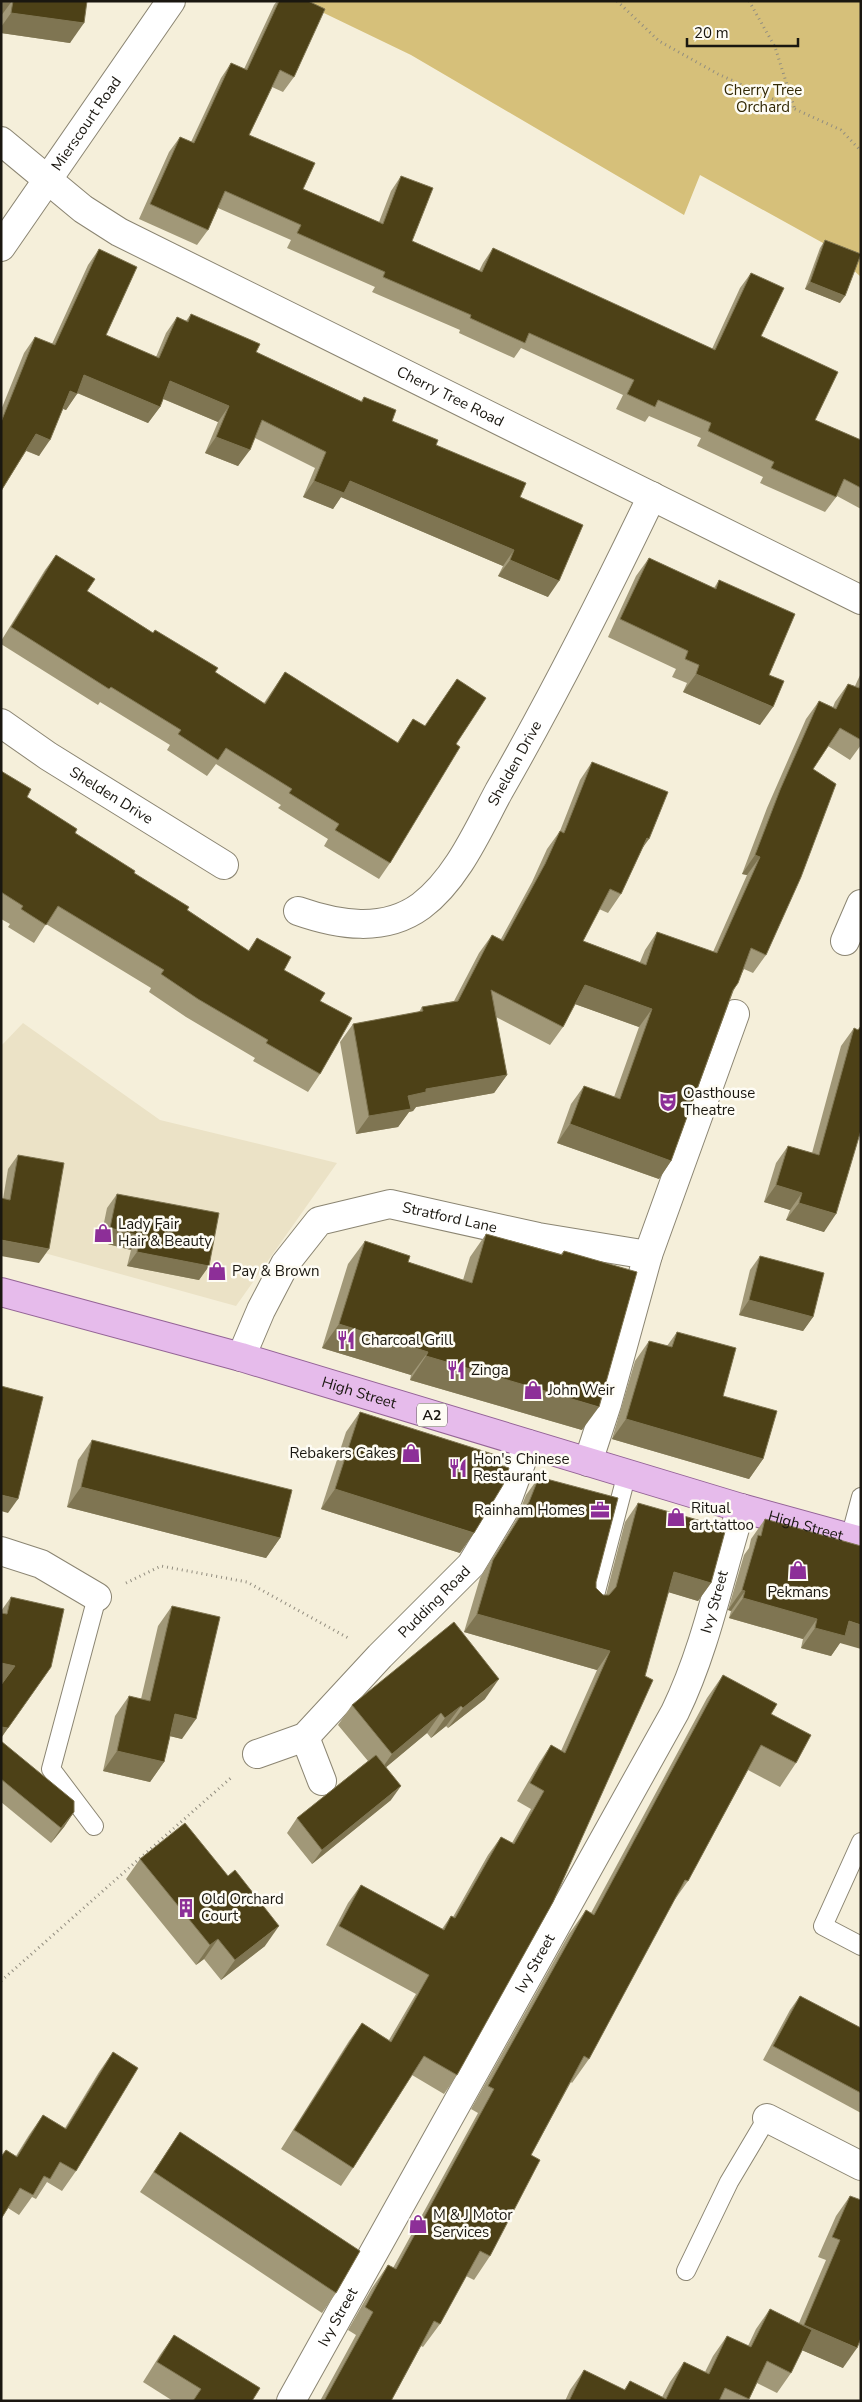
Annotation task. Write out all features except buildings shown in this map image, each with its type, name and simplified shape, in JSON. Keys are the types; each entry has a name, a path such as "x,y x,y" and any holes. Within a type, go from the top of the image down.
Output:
{"main road":[{"name":"High Street","path":"1,1292 241,1357 740,1508 855,1540"}],"street":[{"name":"Mierscourt Road","path":"1,246 171,1"},
{"name":"Cherry Tree Road","path":"1,142 49,178 83,209 119,232 861,600"},
{"name":"Shelden Drive","path":"298,911 343,924 366,924 395,920 420,906 442,886 466,850 534,730 652,496"},
{"name":"Shelden Drive","path":"1,722 48,756 224,865"},
{"path":"845,941 861,904"},
{"path":"588,1462 608,1404 648,1255 735,1014"},
{"name":"Stratford Lane","path":"241,1357 261,1310 285,1264 319,1221 390,1204 538,1237 648,1255"},
{"name":"Pudding Road","path":"257,1754 305,1737 380,1656 471,1565 503,1512 528,1444"},
{"name":"Ivy Street","path":"291,2401 675,1712 688,1685 700,1648 740,1508"},
{"path":"1,1551 41,1564 97,1597"},
{"path":"305,1737 322,1781"},
{"path":"767,2118 861,2166"}],"lane":[{"path":"593,1603 627,1473"},
{"path":"855,1540 861,1497"},
{"path":"94,1826 51,1769 97,1597"},
{"path":"861,1842 824,1926 861,1946"},
{"path":"686,2272 729,2182 767,2118"}],"path":[{"path":"617,1 659,40 718,74 841,130 861,151"},
{"path":"749,1 775,47 795,110"},
{"path":"97,1597 161,1566 247,1582 380,1656"},
{"path":"1,1981 257,1754"}],"shaded area":[{"path":"23,1023 160,1120 337,1163 236,1306 1,1241 1,1046"}],"green space":[{"name":"Cherry Tree Orchard","path":"299,1 861,1 861,277 823,243 700,175 684,215 411,55"}],"place":[{"name":"Oasthouse Theatre","path":"668,1102"},
{"name":"Lady Fair Hair & Beauty","path":"103,1233"},
{"name":"Pay & Brown","path":"217,1271"},
{"name":"Charcoal Grill","path":"346,1340"},
{"name":"Zinga","path":"456,1370"},
{"name":"John Weir","path":"533,1390"},
{"name":"Rebakers Cakes","path":"411,1453"},
{"name":"Hon's Chinese Restaurant","path":"458,1468"},
{"name":"Rainham Homes","path":"600,1510"},
{"name":"Ritual art tattoo","path":"676,1517"},
{"name":"Pekmans","path":"798,1570"},
{"name":"Old Orchard Court","path":"186,1908"},
{"name":"M & J Motor Services","path":"418,2224"}]}
